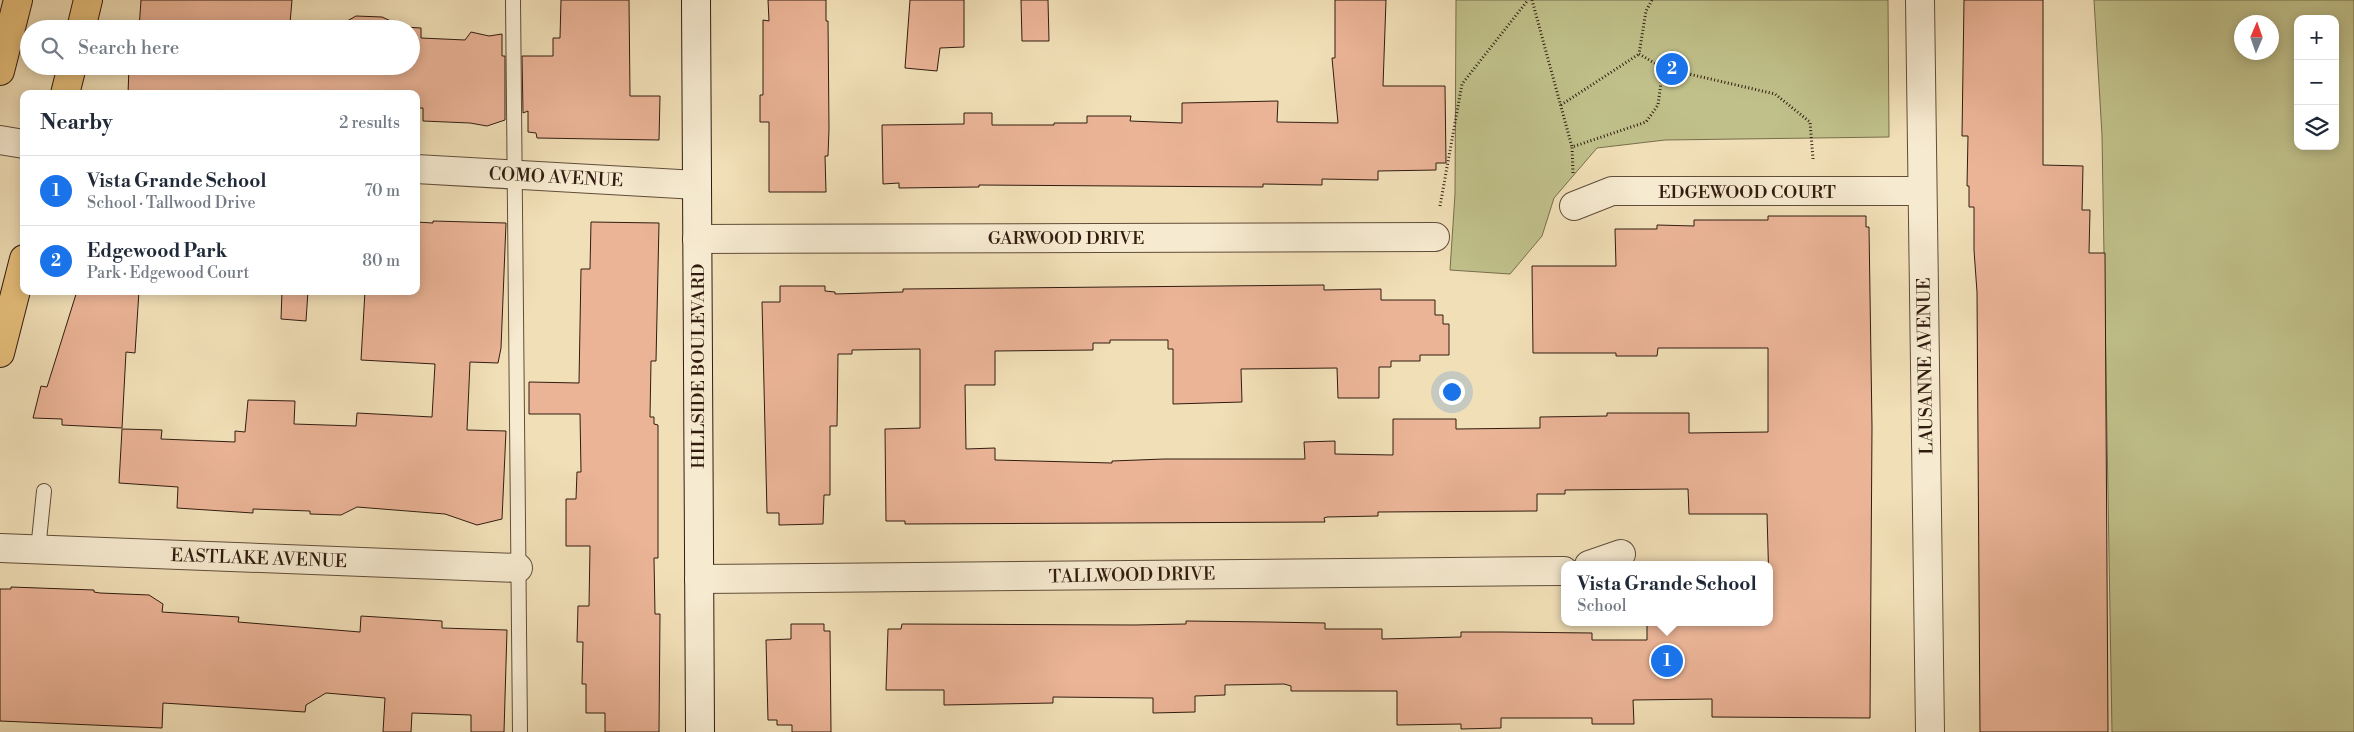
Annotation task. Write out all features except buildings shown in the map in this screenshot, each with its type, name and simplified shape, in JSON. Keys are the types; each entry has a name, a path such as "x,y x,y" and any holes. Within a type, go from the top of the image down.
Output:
{"main road":[{"path":"83,20 88,0"},
{"path":"0,71 10,13"},
{"path":"66,90 70,75"},
{"path":"0,353 20,275"}],"street":[{"name":"HILLSIDE BOULEVARD","path":"696,0 700,732"},
{"name":"LAUSANNE AVENUE","path":"1920,0 1930,732"},
{"path":"0,140 20,143"},
{"name":"COMO AVENUE","path":"420,169 697,185"},
{"name":"EDGEWOOD COURT","path":"1574,206 1612,191 1922,191"},
{"name":"GARWOOD DRIVE","path":"697,239 1434,236"},
{"name":"EASTLAKE AVENUE","path":"0,548 518,568"},
{"path":"1601,561 1621,554"},
{"name":"TALLWOOD DRIVE","path":"699,579 1561,571"}],"lane":[{"path":"514,0 520,732"},
{"path":"38,550 44,491"}],"path":[{"path":"1434,236 1462,84 1528,0"},
{"path":"1532,0 1572,147 1574,206"},
{"path":"1561,105 1639,54 1646,11 1652,0"},
{"path":"1639,54 1663,68 1775,94 1810,122 1816,192"},
{"path":"1572,147 1646,122 1658,105 1663,68"}],"green space":[{"path":"1456,0 1888,0 1889,137 1665,140 1597,148 1554,198 1542,236 1510,274 1450,270 1455,194"},
{"path":"2094,0 2354,0 2354,732 2112,732 2102,135"}],"place":[{"name":"Edgewood Park","path":"1672,69"},
{"name":"Vista Grande School","path":"1667,661"}]}
